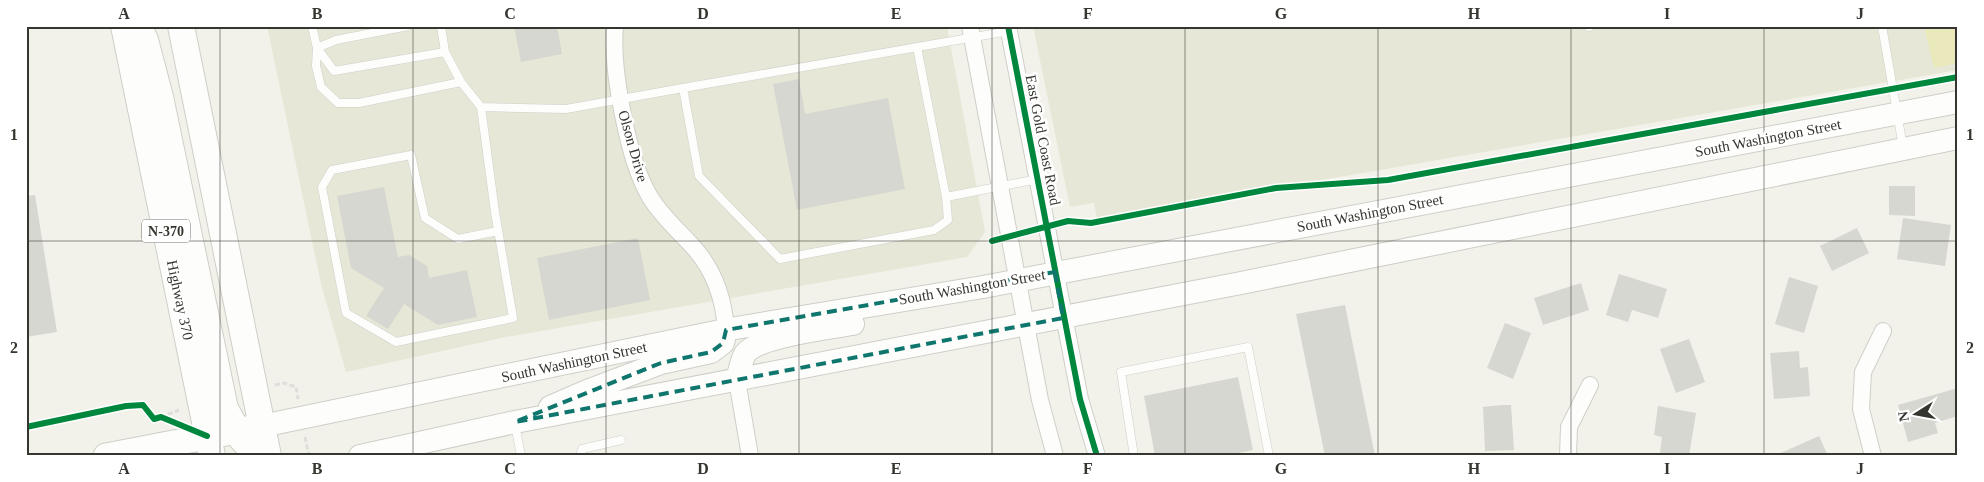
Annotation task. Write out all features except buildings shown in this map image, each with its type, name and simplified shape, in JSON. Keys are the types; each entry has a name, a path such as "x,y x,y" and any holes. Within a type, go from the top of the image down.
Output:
{"highway":[{"name":"Highway 370","path":"124,26 230,439"},
{"path":"138,26 145,40 160,97 226,409 230,439 257,456"},
{"name":"Highway 370","path":"181,26 230,439"},
{"name":"Highway 370","path":"230,439 268,456"}],"main road":[{"name":"South Washington Street","path":"106,456 230,439 726,330 1018,280 1958,102"},
{"path":"360,456 515,422 1063,318 1958,138"},
{"path":"737,380 745,354 758,344 778,338 898,314 916,298"},
{"path":"515,422 586,391 661,363 711,352 722,343 726,330"}],"street":[{"name":"Olson Drive","path":"615,26 615,55 621,100 636,166 642,182 660,211 707,265 721,296 725,312 726,330"},
{"name":"East Gold Coast Road","path":"1008,29 1063,318 1080,399 1097,456"},
{"path":"971,32 1040,400 1055,456"},
{"path":"1873,456 1862,409 1863,372 1883,331"},
{"path":"737,380 750,456"},
{"path":"1568,456 1569,427 1590,385"}],"lane":[{"path":"312,26 318,48 334,72 445,52"},
{"path":"318,48 336,40 408,26"},
{"path":"441,26 445,52 461,82 481,107 498,231 513,318 396,342 346,313 322,187 332,170 411,155 426,218 458,239 498,231"},
{"path":"1882,26 1903,149"},
{"path":"481,107 566,109 917,47 971,32 1008,29"},
{"path":"683,88 699,176 780,259 934,230 948,220 946,197 917,47"},
{"path":"318,48 316,66 321,87 338,103 359,103 461,82"},
{"path":"946,197 1038,179"},
{"path":"1134,456 1122,372 1248,347 1269,456"},
{"path":"515,422 521,456"},
{"path":"580,456 582,449 621,440"}],"highlighted area":[{"path":"1055,272 1063,318 515,422 661,363 711,352 723,343 726,330"}],"shaded area":[{"path":"267,26 947,26 985,232 967,257 506,337 346,372 321,284"},
{"path":"1033,26 1958,26 1958,70 1097,219 1094,203 1070,207"}],"green space":[{"path":"1924,26 1958,26 1958,63 1934,68"}],"cycle path":[{"path":"1008,26 1080,399 1097,456"},
{"path":"992,241 1068,221 1091,223 1276,188 1388,180 1958,77"},
{"path":"26,427 126,406 143,405 154,419 161,417 207,436"}]}
